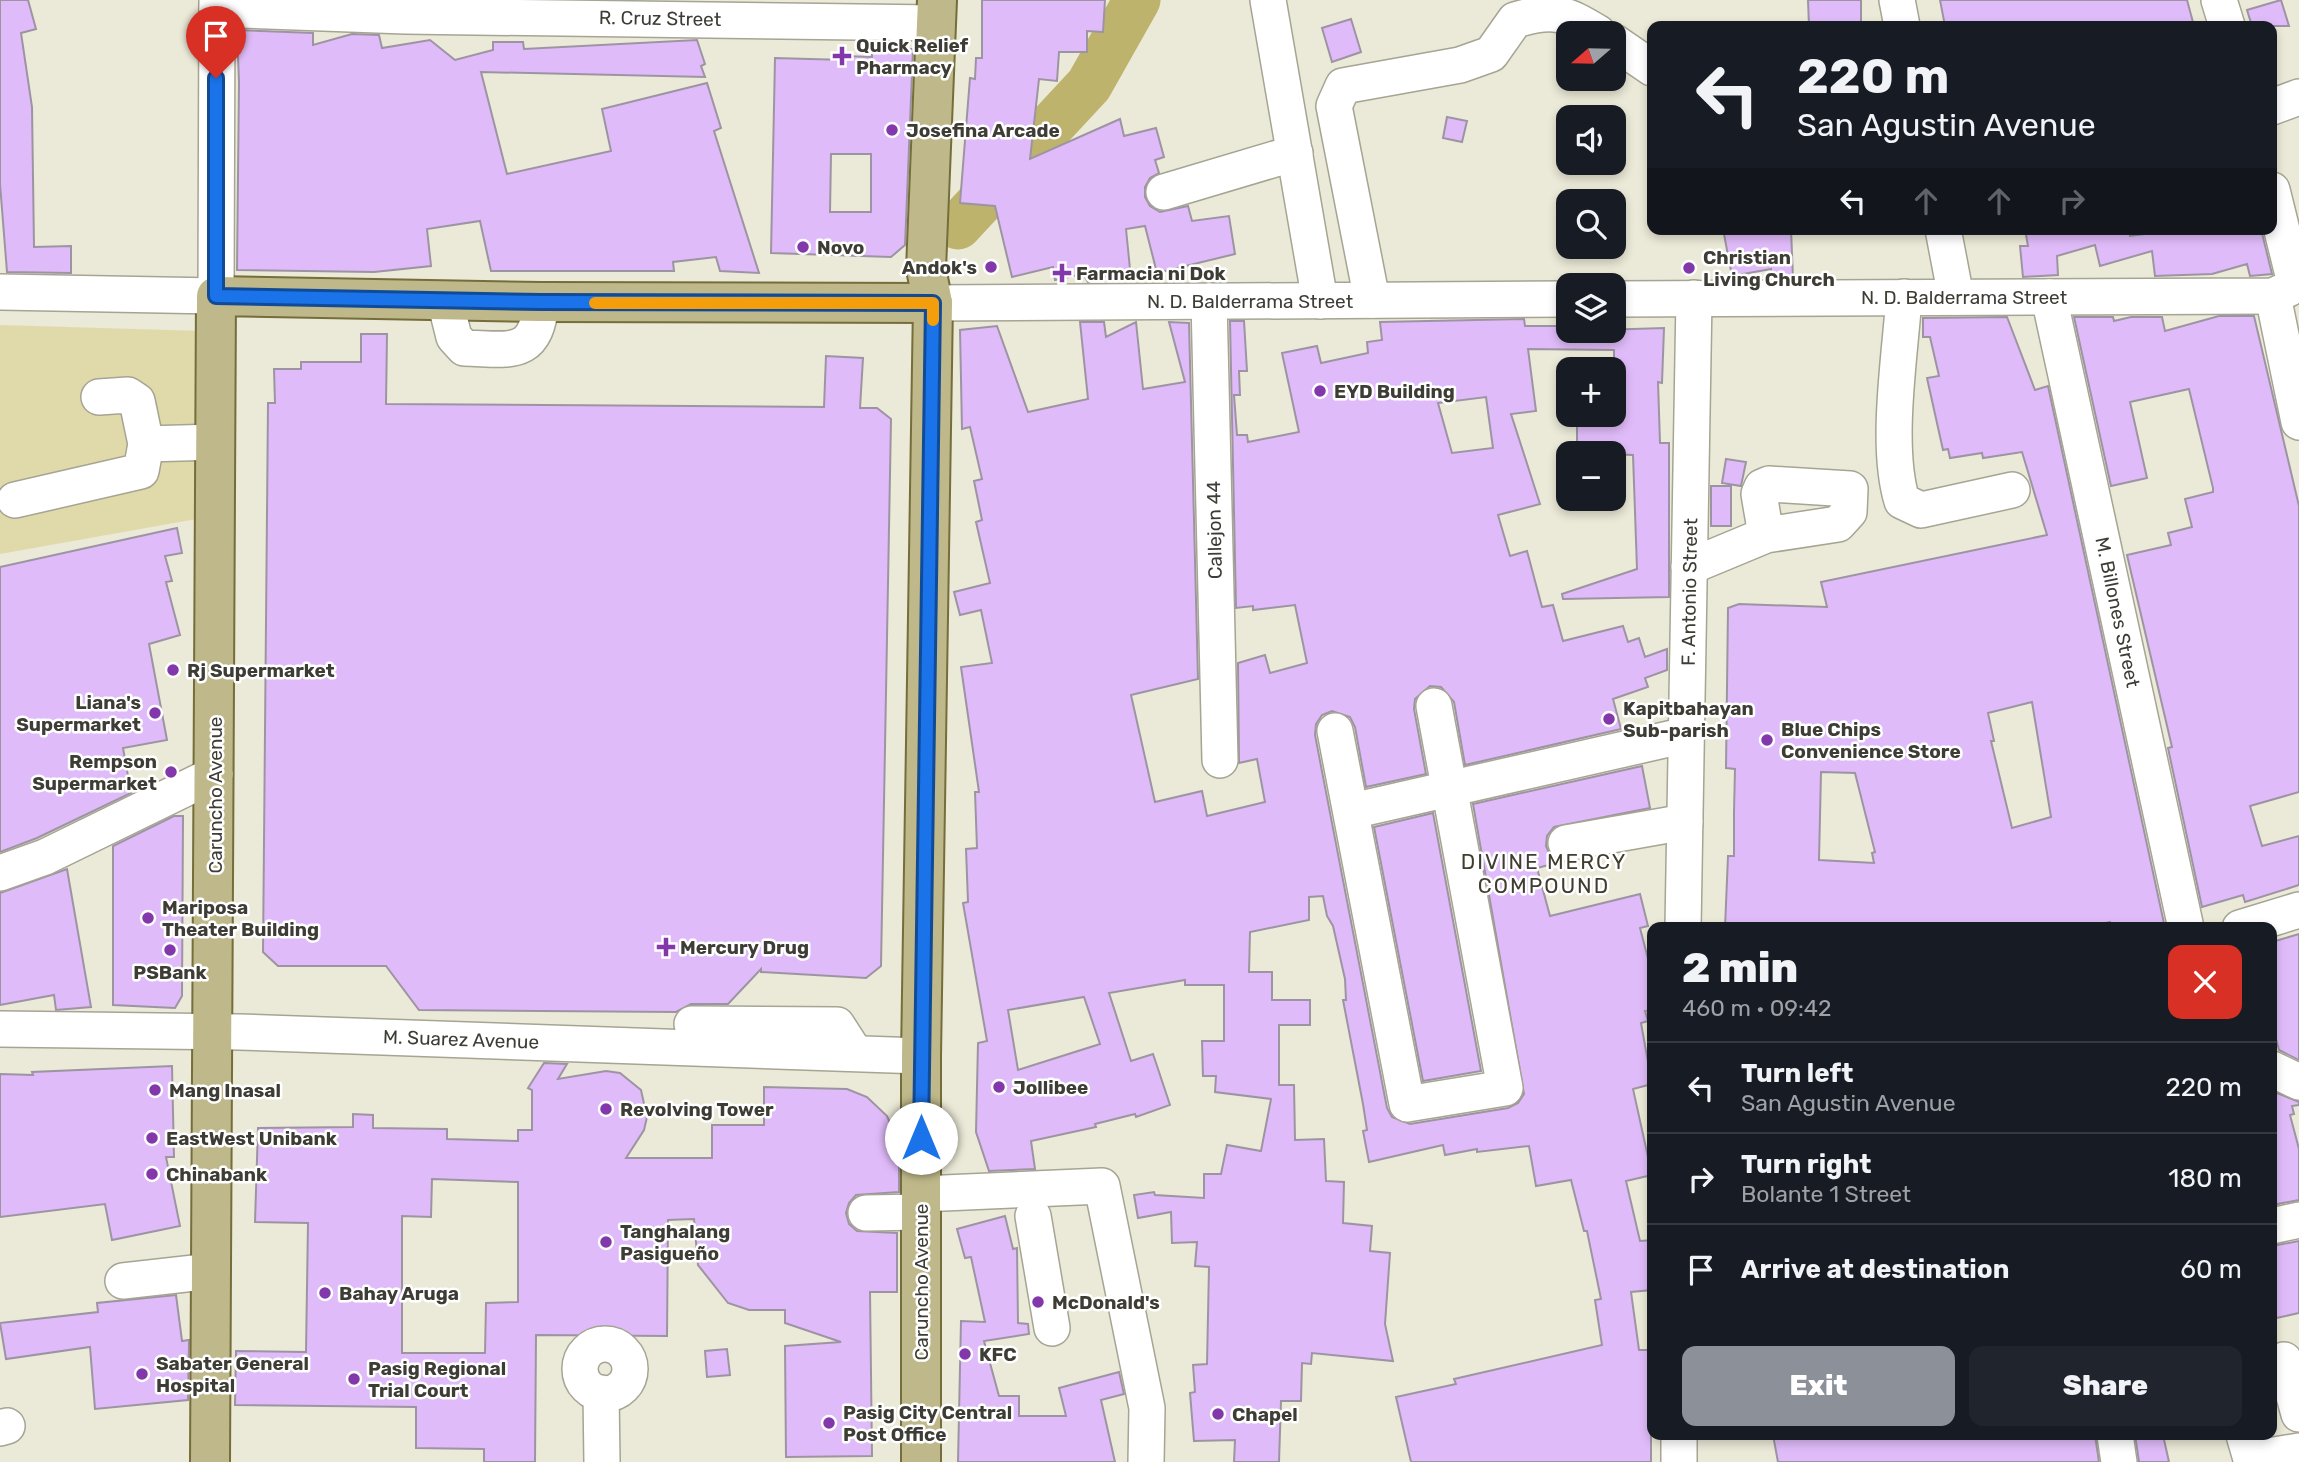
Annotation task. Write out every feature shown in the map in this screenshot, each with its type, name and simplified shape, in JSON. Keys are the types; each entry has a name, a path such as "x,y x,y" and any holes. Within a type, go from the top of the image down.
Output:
{"main road":[{"name":"Caruncho Avenue","path":"921,1462 921,1056 933,303 926,269 942,8"},
{"path":"216,296 541,302 933,303"},
{"name":"Caruncho Avenue","path":"210,1462 216,296"}],"street":[{"path":"1268,0 1320,300"},
{"path":"1897,0 1901,21"},
{"path":"2219,0 2225,21"},
{"path":"0,292 216,296 217,4"},
{"name":"R. Cruz Street","path":"217,4 392,15 517,8 818,11 942,8"},
{"path":"1372,300 1335,106 1343,86 1373,78 1460,65 1491,54 1515,20 1545,11 1580,21"},
{"path":"1626,50 1647,65"},
{"path":"2277,105 2299,97"},
{"path":"1164,192 1295,153"},
{"path":"2277,210 2294,279 2288,289 2273,296 2297,401"},
{"path":"1944,235 1956,297"},
{"name":"N. D. Balderrama Street","path":"1626,299 2273,296"},
{"path":"1904,297 1895,440 1896,484 1902,501 1920,510 2012,490"},
{"name":"M. Billones Street","path":"2049,297 2185,922"},
{"name":"F. Antonio Street","path":"1683,922 1694,298"},
{"name":"N. D. Balderrama Street","path":"933,303 1556,299"},
{"name":"Callejon 44","path":"1209,301 1220,760"},
{"path":"15,500 141,471 146,444 138,401 134,397 99,397"},
{"path":"146,444 216,442"},
{"path":"1689,567 1766,535"},
{"path":"1335,731 1407,1104 1505,1088 1434,706"},
{"path":"1352,811 1686,735"},
{"path":"0,873 45,857 215,774"},
{"path":"1566,843 1685,822"},
{"path":"2261,922 2299,911"},
{"path":"349,1035 417,1021 837,1025 855,1053"},
{"path":"689,1047 726,1024"},
{"name":"M. Suarez Avenue","path":"0,1029 214,1031 921,1056"},
{"path":"2277,1071 2299,1082"},
{"path":"866,1213 921,1203 1102,1186 1147,1408 1146,1462"},
{"path":"1033,1216 1052,1328"},
{"path":"2277,1225 2299,1220"},
{"path":"123,1281 212,1271"},
{"path":"2277,1363 2284,1360 2299,1414"},
{"path":"601,1394 602,1462"},
{"path":"1679,1440 1679,1462"},
{"path":"2116,1440 2119,1462"},
{"path":"2245,1440 2251,1459 2299,1451"}],"shaded area":[{"path":"0,325 203,331 202,518 0,554"}],"building":[{"path":"0,0 28,0 36,29 21,33 32,107 34,247 71,246 71,273 7,272 0,184"},
{"path":"982,0 1105,0 1103,32 1087,31 1087,52 1059,52 1057,81 1039,79 1030,159 1120,119 1124,136 1156,128 1164,157 1155,160 1159,173 1150,178 1145,187 1145,197 1150,206 1160,212 1188,206 1192,221 1229,216 1235,254 1157,273 1145,226 1126,229 1130,269 1088,282 1083,274 1055,280 1053,267 1012,277 995,206 960,203 970,78 975,79 976,58 982,58"},
{"path":"1808,0 1861,0 1861,21 1809,21"},
{"path":"1940,0 2187,0 2193,21 1944,21"},
{"path":"2281,0 2289,26 2277,26 2277,21 2250,21 2247,10"},
{"path":"1351,19 1361,52 1332,62 1322,28"},
{"path":"237,30 313,33 313,45 352,34 379,35 382,48 430,40 455,60 493,50 493,42 523,42 524,49 697,40 705,64 701,66 705,77 481,72 507,174 611,151 602,109 707,83 721,128 714,131 759,273 720,271 716,257 673,262 674,271 491,271 480,221 427,229 431,266 374,272 237,270"},
{"path":"872,49 913,49 905,245 891,257 771,253 775,58 845,60 845,56 872,57","holes":["831,154 871,154 871,212 830,212"]},
{"path":"1447,117 1467,121 1462,142 1443,138"},
{"path":"1724,235 1791,235 1793,278 1771,278 1771,269 1732,276"},
{"path":"2026,235 2262,235 2272,274 2250,276 2247,264 2212,274 2155,276 2152,251 2100,266 2095,245 2057,256 2058,275 2023,277 2020,246 2028,246"},
{"path":"2219,316 2254,316 2299,506 2299,792 2250,806 2262,846 2299,836 2299,885 2245,902 2243,895 2202,907 2168,748 2172,747 2127,555 2171,545 2168,533 2192,527 2185,499 2213,492 2213,488 2189,389 2130,402 2147,478 2111,486 2074,317 2113,317 2114,321 2131,317 2162,317 2165,331"},
{"path":"2007,317 2035,390 2048,386 2164,922 1725,922 1728,856 1734,856 1735,769 1726,768 1728,608 1739,604 1827,607 1821,582 2047,535 2022,452 1983,458 1982,453 1950,458 1948,449 1943,450 1927,378 1939,376 1930,337 1923,337 1923,318","holes":["2032,702 2051,817 2012,828 1991,741 1994,741 1988,713","1821,772 1855,773 1875,852 1872,853 1874,863 1819,860"]},
{"path":"1524,319 1525,326 1556,326 1556,343 1626,343 1626,329 1664,328 1662,383 1658,382 1660,443 1669,443 1669,597 1563,599 1562,594 1637,569 1633,455 1626,455 1626,441 1577,441 1577,427 1626,427 1626,357 1614,357 1614,350 1528,349 1536,411 1511,414 1540,504 1498,515 1510,556 1527,551 1542,607 1553,605 1563,641 1623,626 1628,642 1639,638 1645,657 1667,649 1667,670 1645,678 1648,687 1613,699 1621,729 1465,765 1454,702 1441,687 1430,686 1415,699 1414,709 1426,774 1366,787 1355,727 1350,717 1332,711 1322,715 1316,724 1315,735 1387,1108 1392,1117 1410,1124 1508,1108 1518,1103 1524,1094 1473,804 1642,766 1650,808 1554,827 1547,836 1546,846 1550,855 1560,862 1537,868 1550,916 1640,894 1647,922 1647,926 1640,928 1647,955 1647,1021 1641,1023 1647,1056 1647,1085 1633,1089 1647,1152 1647,1176 1626,1181 1640,1241 1647,1240 1647,1290 1631,1292 1639,1350 1647,1350 1647,1440 1651,1440 1651,1462 1411,1462 1396,1397 1456,1384 1454,1379 1602,1345 1595,1300 1601,1299 1587,1231 1584,1231 1571,1180 1536,1186 1529,1146 1477,1152 1477,1149 1445,1155 1443,1145 1369,1162 1363,1131 1367,1130 1363,1104 1343,1000 1346,1000 1345,979 1323,896 1309,897 1309,920 1250,932 1249,972 1272,972 1272,1000 1310,1000 1310,1025 1279,1025 1279,1085 1294,1085 1295,1140 1324,1139 1326,1181 1344,1182 1343,1223 1372,1226 1370,1251 1390,1253 1385,1324 1393,1361 1312,1353 1311,1364 1302,1363 1301,1401 1281,1401 1279,1462 1234,1462 1235,1440 1194,1441 1190,1393 1195,1392 1193,1365 1207,1364 1209,1267 1195,1266 1197,1242 1172,1243 1171,1212 1138,1218 1134,1195 1154,1192 1155,1195 1204,1198 1204,1174 1221,1174 1227,1145 1261,1151 1271,1099 1215,1092 1216,1076 1203,1076 1202,1041 1224,1041 1224,985 1185,985 1185,980 1109,993 1131,1061 1153,1054 1170,1105 1136,1117 1135,1114 1095,1124 1096,1127 1031,1141 1035,1169 989,1171 976,1132 978,1043 987,1041 963,903 968,902 966,849 977,848 975,792 979,792 961,667 992,663 981,610 960,615 954,592 990,583 976,522 982,520 974,481 982,479 970,427 962,429 960,330 997,326 1028,412 1088,399 1080,322 1104,322 1106,337 1136,322 1143,389 1185,382 1169,322 1189,323 1198,679 1131,695 1155,802 1202,791 1207,816 1265,802 1257,759 1239,763 1238,663 1265,655 1270,673 1307,663 1295,605 1253,610 1253,606 1236,608 1230,321 1244,321 1247,371 1239,371 1240,395 1234,395 1237,435 1247,435 1248,442 1299,432 1282,353 1317,346 1321,363 1368,353 1367,342 1382,340 1380,322","holes":["1486,397 1493,448 1452,453 1438,403","1084,997 1100,1044 1018,1070 1008,1010"]},
{"path":"361,334 387,334 386,404 824,407 826,356 863,358 860,408 877,408 891,419 881,966 866,978 761,972 761,969 728,1004 691,1004 676,1012 419,1010 386,966 278,966 263,952 268,403 275,403 274,369 301,369 301,362 361,362"},
{"path":"1726,459 1746,462 1741,486 1722,483"},
{"path":"1711,486 1731,486 1731,526 1711,526"},
{"path":"177,528 182,553 165,556 172,581 166,582 180,635 149,644 167,740 123,748 131,793 37,838 0,852 0,567"},
{"path":"1433,813 1481,1071 1423,1081 1374,827"},
{"name":"Mariposa Theater Building","path":"174,816 183,816 182,996 175,1008 113,1005 113,846"},
{"path":"67,869 91,1007 56,1010 54,995 0,1005 0,893"},
{"path":"2299,934 2299,1060 2279,1050 2277,1043 2277,941"},
{"path":"544,1063 567,1064 558,1079 606,1071 620,1073 641,1090 647,1117 644,1130 626,1158 712,1158 712,1125 764,1125 764,1087 847,1089 867,1097 887,1116 899,1142 899,1192 856,1195 849,1203 846,1213 849,1224 857,1231 897,1233 897,1292 870,1292 872,1456 786,1457 785,1346 841,1342 785,1323 785,1310 749,1310 728,1303 698,1265 694,1219 668,1220 667,1336 536,1335 535,1462 484,1462 484,1449 416,1448 416,1407 235,1405 236,1351 306,1352 308,1223 255,1222 258,1128 353,1127 353,1114 373,1115 373,1128 447,1129 447,1139 518,1141 518,1130 532,1130 532,1090 528,1088","holes":["432,1179 518,1182 518,1302 486,1303 485,1353 402,1353 402,1216 431,1217"]},
{"path":"172,1066 174,1157 166,1157 180,1226 112,1240 105,1204 0,1217 0,1074 33,1075 32,1072"},
{"path":"2277,1093 2299,1102 2299,1105 2292,1106 2294,1114 2290,1115 2299,1149 2299,1200 2277,1204"},
{"path":"1005,1216 1013,1249 1017,1248 1018,1323 1028,1324 1029,1334 984,1341 999,1396 1019,1396 1019,1416 1066,1416 1059,1388 1119,1372 1124,1394 1101,1400 1115,1462 958,1462 961,1321 985,1322 971,1257 965,1258 957,1229"},
{"path":"2299,1241 2299,1313 2277,1318 2277,1245"},
{"path":"176,1295 182,1341 189,1340 188,1400 95,1409 90,1347 6,1359 0,1323 98,1312 97,1303"},
{"path":"727,1349 730,1375 707,1377 705,1351"},
{"path":"1774,1440 2096,1440 2099,1462 1778,1462"},
{"path":"2136,1440 2164,1440 2169,1462 2139,1462"}],"waterway":[{"path":"958,226 1089,85 1137,0"}],"slow traffic":[{"path":"595,303 933,303 933,320"}],"place":[{"name":"Quick Relief Pharmacy","path":"842,56"},
{"name":"Josefina Arcade","path":"892,130"},
{"name":"Novo","path":"803,247"},
{"name":"Andok's","path":"991,267"},
{"name":"Christian Living Church","path":"1689,268"},
{"name":"Farmacia ni Dok","path":"1062,273"},
{"name":"EYD Building","path":"1320,391"},
{"name":"Rj Supermarket","path":"173,670"},
{"name":"Liana's Supermarket","path":"155,713"},
{"name":"Kapitbahayan Sub-parish","path":"1609,719"},
{"name":"Blue Chips Convenience Store","path":"1767,740"},
{"name":"Rempson Supermarket","path":"171,772"},
{"name":"Mariposa Theater Building","path":"148,918"},
{"name":"Mercury Drug","path":"666,947"},
{"name":"PSBank","path":"170,950"},
{"name":"Jollibee","path":"999,1087"},
{"name":"Mang Inasal","path":"155,1090"},
{"name":"Revolving Tower","path":"606,1109"},
{"name":"EastWest Unibank","path":"152,1138"},
{"name":"Chinabank","path":"152,1174"},
{"name":"Tanghalang Pasigueño","path":"606,1242"},
{"name":"Bahay Aruga","path":"325,1293"},
{"name":"McDonald's","path":"1038,1302"},
{"name":"KFC","path":"965,1354"},
{"name":"Sabater General Hospital","path":"142,1374"},
{"name":"Pasig Regional Trial Court","path":"354,1379"},
{"name":"Chapel","path":"1218,1414"},
{"name":"Pasig City Central Post Office","path":"829,1423"}],"district":[{"name":"DIVINE MERCY COMPOUND","path":"1544,874"}],"route":[{"path":"216,78 216,296 262,299 593,303 933,303 921,1138"}]}
